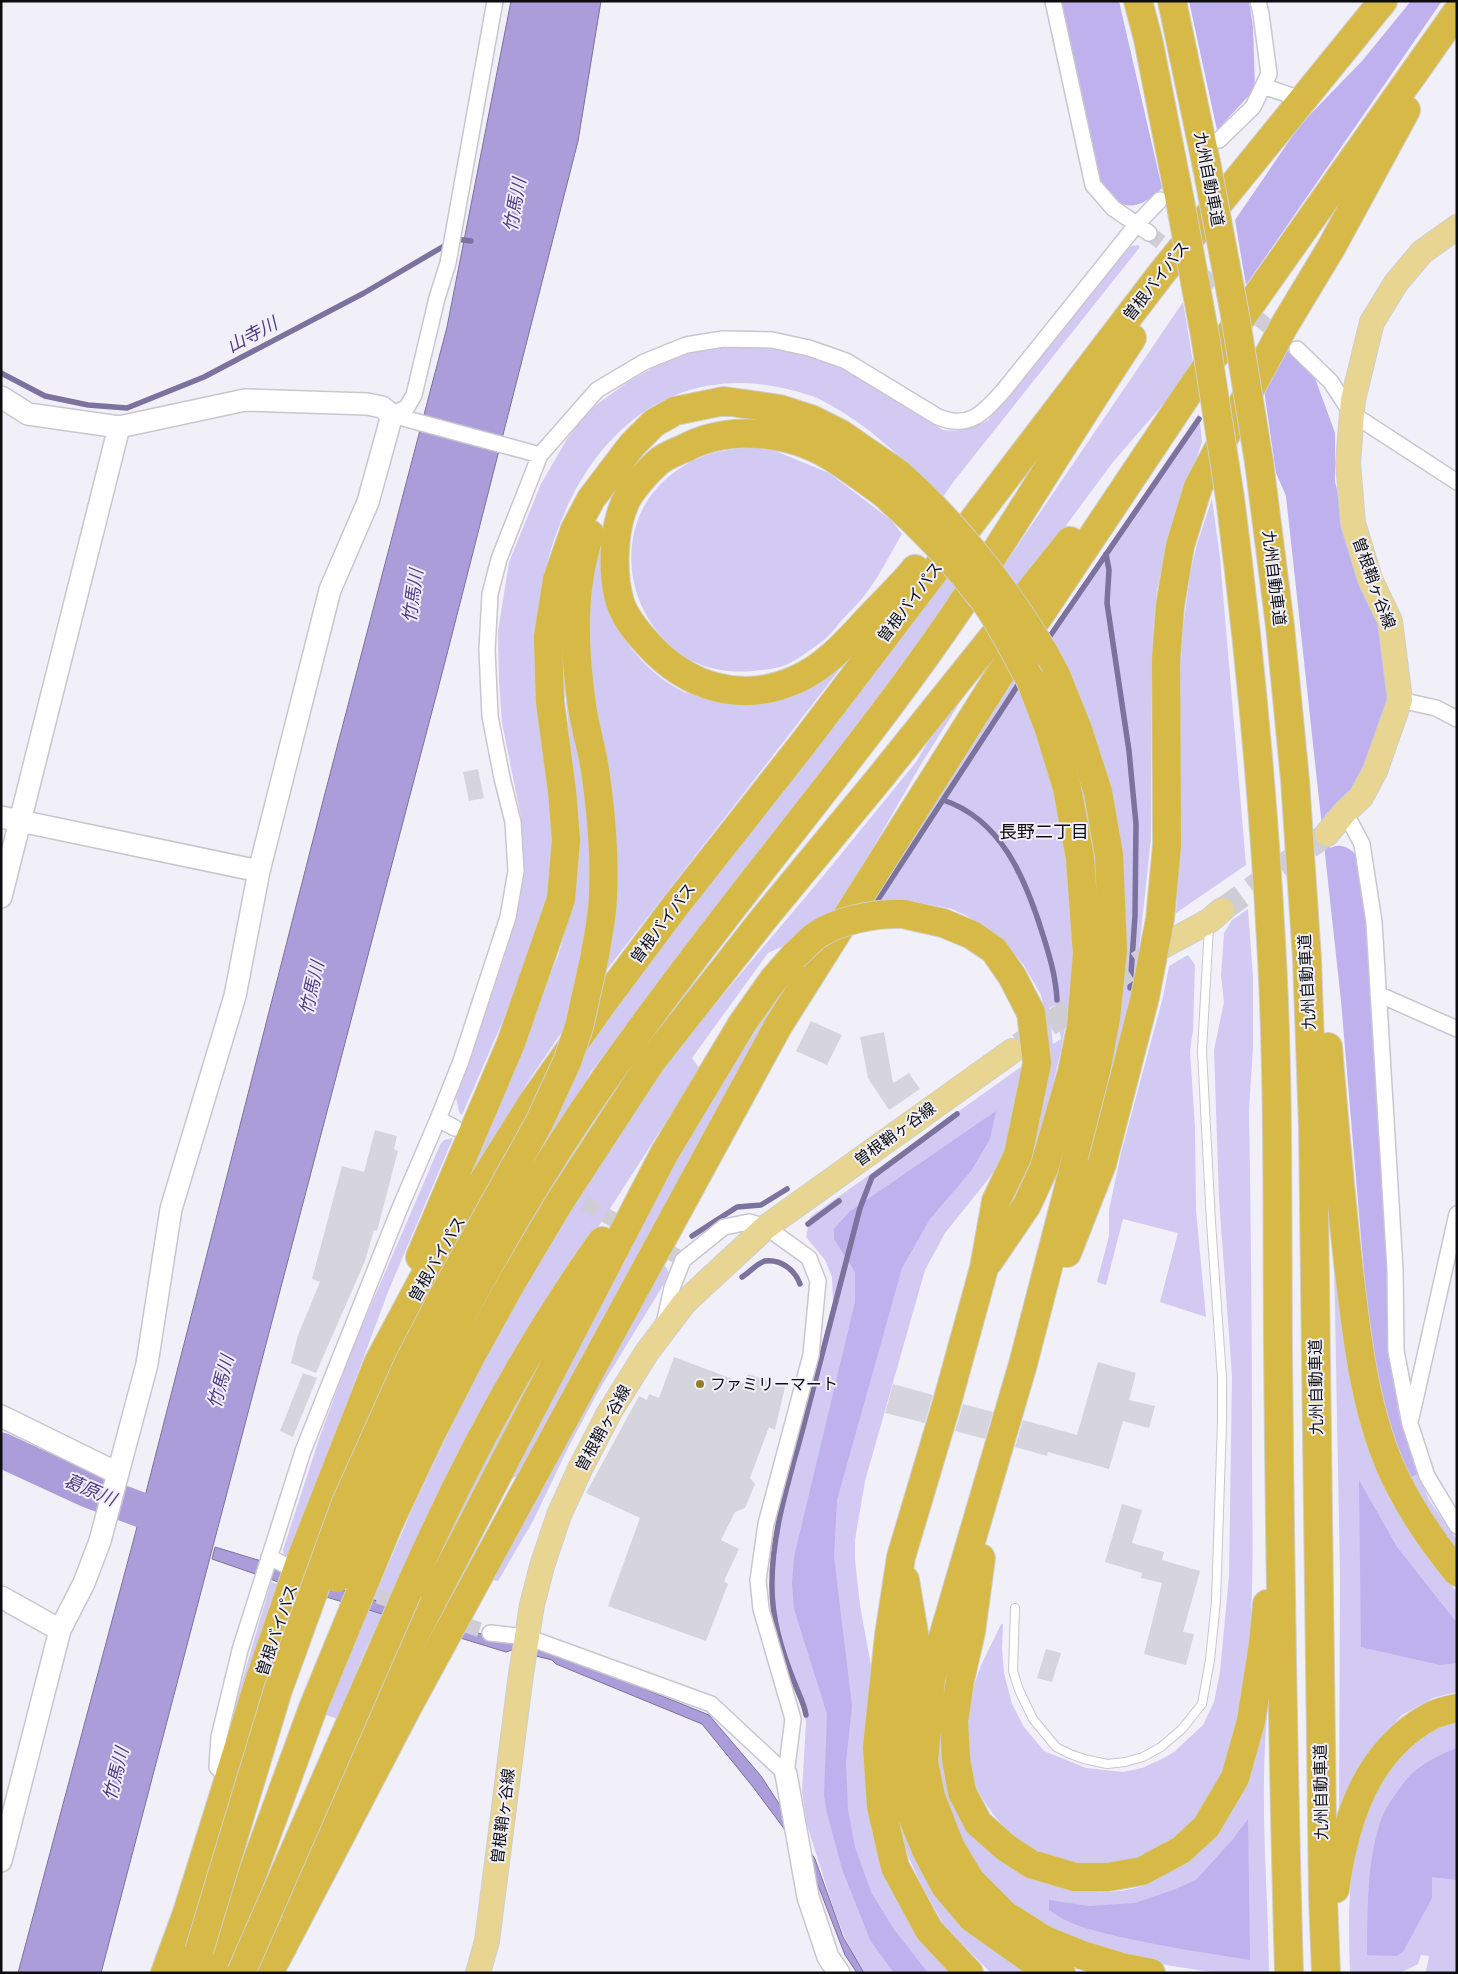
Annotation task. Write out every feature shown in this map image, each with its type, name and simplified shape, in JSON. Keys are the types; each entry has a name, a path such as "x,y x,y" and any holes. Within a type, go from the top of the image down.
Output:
{"highway":[{"name":"九州自動車道","path":"1138,1 1148,39 1170,200 1205,336 1230,498 1252,681 1261,784 1271,945 1276,1124 1288,1973"},
{"name":"九州自動車道","path":"1172,1 1207,167 1235,315 1259,462 1280,626 1295,780 1307,959 1313,1128 1328,1900 1326,1973"},
{"name":"曽根バイパス","path":"166,1973 187,1913 258,1685 302,1559 378,1363 430,1266 532,1103 605,1000 1161,274 1383,1"},
{"path":"269,1973 411,1700 778,1026 997,679 1191,389 1457,12"},
{"path":"1023,1364 1102,1164 1145,997 1160,919 1167,845 1166,686 1170,606 1180,546 1198,487 1284,326 1331,248 1457,20"},
{"path":"195,1962 290,1698 326,1604 403,1428 491,1262 580,1115 635,1036 857,748 958,609 1073,427 1159,298 1304,100"},
{"path":"1151,1973 1121,1967 1082,1955 1045,1940 1005,1915 971,1881 951,1848 931,1797 924,1762 931,1678 1023,1364 1089,1109 1106,1018 1112,950 1109,855 1098,792 1074,721 1056,675 999,582 929,501 803,443 773,435 742,433 694,443 658,462 629,496 617,530 614,565 620,602 633,628 658,655 688,678 722,690 760,691 796,680 830,659 914,571 1023,429 1161,274"},
{"path":"216,1973 313,1708 389,1523 431,1434 471,1356 559,1203 604,1131 651,1062 765,917 879,779 1191,389"},
{"path":"378,1363 400,1302 511,1044 560,899 566,840 550,702 548,637 557,580 575,529 591,499 632,446 654,423 674,411 724,401 780,409 811,419 841,434 890,483 911,517 984,601 1005,634 1030,679 1049,729 1067,788 1080,858 1087,954 1081,1027 1074,1063 1044,1168 1027,1205 984,1268"},
{"path":"195,1962 278,1690 345,1505 408,1364 443,1296 539,1123 567,1062 579,1027 595,955 604,896 603,843 595,770 582,707 575,641 577,592 584,549 608,478"},
{"path":"1295,780 1326,1026 1339,1179 1355,1327 1364,1374 1375,1422 1393,1473 1409,1506 1436,1547 1457,1572"},
{"path":"264,1973 322,1820 397,1669 664,1154 742,1024 773,980 794,956 816,936 839,925 882,914 903,914 943,922 972,935 994,950 1012,976 1032,1013 1036,1063 1030,1100 1018,1155 996,1201 984,1268 946,1406 901,1557 889,1635 877,1747 881,1806 895,1867 929,1930 969,1973"},
{"path":"241,1973 441,1515 479,1440 560,1301 664,1154"},
{"path":"993,1470 971,1632 960,1680 954,1721 956,1759 962,1792 978,1823 1005,1847 1031,1864 1074,1878 1108,1877 1142,1870 1181,1850 1206,1827 1235,1778 1251,1721 1263,1644 1280,1462"},
{"path":"901,1557 916,1645 902,1746 909,1809 926,1850 946,1886 972,1918 1030,1959 1061,1973"},
{"path":"1333,1973 1328,1900 1349,1821 1362,1788 1383,1756 1405,1733 1433,1716 1457,1708"}],"main road":[{"name":"曽根鞘ヶ谷線","path":"1327,834 1345,812 1361,797 1375,771 1400,700 1390,621 1370,579 1353,523 1348,463 1351,414 1372,322 1396,283 1422,252 1457,226"},
{"path":"1163,946 1215,915"},
{"name":"曽根鞘ヶ谷線","path":"478,1973 487,1941 526,1640 542,1566 559,1515 609,1413 647,1352 685,1302 766,1228 1012,1051"}],"street":[{"path":"3,1852 60,1630 84,1583 100,1541 147,1364 171,1209 235,996 259,871 330,590 368,502 392,415 407,407 414,395 437,298 448,263 495,1"},
{"path":"1053,1 1093,185 1113,208 1143,228"},
{"path":"1219,140 1252,107 1269,74 1258,1"},
{"path":"1263,86 1304,100"},
{"path":"228,1779 217,1767 219,1737 240,1650 303,1452 399,1210 461,1061 508,917 516,871 513,822 490,716 488,641 490,594 499,559 540,455 597,390 644,362 686,345 723,338 772,340 809,348 846,361 938,417 951,422 966,421 982,414 1143,228 1170,200"},
{"path":"1297,350 1330,382 1351,414 1457,482"},
{"path":"1,396 28,414 119,427 245,400 367,404 382,407 392,415 540,455"},
{"path":"1,897 10,819 119,427"},
{"path":"1400,700 1436,708 1457,719"},
{"path":"1345,812 1362,844 1374,922 1395,1269 1396,1350 1410,1424 1427,1476 1457,1526"},
{"path":"10,819 259,871"},
{"path":"1378,994 1457,1029"},
{"path":"438,1119 455,1128"},
{"path":"1410,1424 1457,1214"},
{"path":"662,1332 672,1288 683,1260 724,1228 749,1222 766,1228 809,1258 818,1281 811,1355 766,1524 758,1580 760,1609 793,1720 786,1774 808,1897 828,1957 839,1973"},
{"path":"1,1416 117,1473"},
{"path":"269,1557 288,1566"},
{"path":"1,1597 60,1630"},
{"path":"490,1633 526,1640 711,1704 786,1774"}],"lane":[{"path":"1015,1608 1014,1671 1019,1690 1033,1719 1056,1747 1084,1760 1107,1764 1125,1762 1161,1746 1182,1728 1202,1704 1210,1660 1216,1601 1222,1412 1222,1378 1202,1050 1215,915"}],"shaded area":[{"path":"1057,1 1119,1 1162,188 1140,204 1126,205 1118,203 1102,192"},
{"path":"1189,1 1249,1 1253,27 1255,89 1217,130"},
{"path":"1411,1 1442,1 1246,285 1235,220 1300,125 1362,61"},
{"path":"1138,245 1140,247 943,497 876,436 832,406 812,396 751,384 698,388 652,407 613,438 582,479 558,527 543,581 535,637 552,815 553,870 545,912 533,946 462,1115 459,1112 456,1097 504,959 520,900 523,864 521,817 502,723 499,681 498,632 509,562 541,484 567,439 589,410 628,382 656,366 690,353 717,348 763,347 808,355 847,370 943,430 956,431 971,428 988,420 1122,252"},
{"path":"1183,302 1193,362 1165,402 1113,462 1019,589 1003,567"},
{"path":"1287,350 1307,365 1315,378 1335,433 1335,482 1344,517 1373,587 1395,688 1362,782 1325,815 1330,848 1335,846 1345,847 1353,852 1363,863 1385,1143 1390,1335 1398,1410 1418,1474 1408,1479 1394,1445 1373,1352 1367,1308 1341,1001 1286,496 1276,473 1264,390"},
{"path":"1199,413 1202,442 1165,552 1157,590 1153,630 1151,838 1140,941 1131,997 1085,1175 1124,940 1048,635"},
{"path":"751,448 773,450 829,473 891,520 902,534 865,595 824,640 786,665 769,669 737,672 705,666 684,657 669,644 654,627 642,607 631,563 633,540 638,518 649,498 665,480 684,465 715,452"},
{"path":"1212,499 1220,558 1246,865 1176,913 1181,839 1181,743 1178,713 1183,628 1190,574 1197,544"},
{"path":"607,511 609,512 602,542 600,565 603,586 610,609 616,624 634,652 657,675 670,684 694,695 736,704 756,704 784,697 840,664 843,665 605,972 615,904 610,793 588,651 585,610 599,537"},
{"path":"945,574 956,588 865,719 671,966 591,1072 551,1137 547,1135 559,1113 584,1048"},
{"path":"565,647 593,848 591,915 570,1020 527,1083 476,1169 464,1183 504,1082 558,956 574,900 575,796 564,678"},
{"path":"989,656 920,766 836,912 799,934 787,944 768,953 692,1058 700,1069 593,1235 438,1498 398,1579 337,1719 324,1714 414,1505 464,1400 548,1246 605,1155 658,1074 678,1048 824,875 916,762 947,710"},
{"path":"1014,680 1031,716 1062,815 1075,933 1071,992 1061,1050 1049,1101 1024,1189 1021,1188 1049,1052 1041,995 1023,964 1005,943 967,916 952,909 902,899 873,902","holes":["1056,1005 1061,1039 1053,1044 1049,1008"]},
{"path":"1248,909 1253,977 1253,1048 1249,1110 1253,1561 1250,1634 1240,1705 1232,1740 1220,1778 1194,1819 1169,1841 1140,1856 1110,1864 1078,1864 1047,1856 1018,1839 993,1814 975,1784 967,1760 965,1731 968,1711 979,1671 1001,1624 1003,1624 1004,1673 1012,1704 1024,1727 1044,1751 1086,1768 1123,1772 1142,1768 1164,1758 1174,1752 1203,1725 1214,1702 1220,1672 1229,1576 1232,1376 1219,1199 1214,1050 1224,1002 1221,976 1224,933 1232,920"},
{"path":"1188,955 1195,965 1193,1030 1190,1051 1195,1128 1196,1210 1206,1317 1160,1302 1178,1233 1123,1219 1106,1285 1097,1282 1109,1236 1109,1210 1121,1153 1163,997 1169,966"},
{"path":"789,983 588,1344 517,1476 507,1481 618,1269 698,1123 742,1052"},
{"path":"1025,1064 1009,1144 994,1172 945,1233 925,1270 865,1481 855,1540 855,1560 860,1605 871,1666 872,1685 867,1765 953,1973 865,1973 857,1962 844,1936 807,1825 802,1792 806,1722 801,1703 787,1668 773,1618 770,1597 771,1562 778,1522 790,1467 833,1305 832,1277 825,1260 806,1237 810,1217"},
{"path":"996,1111 990,1139 971,1171 930,1219 902,1268 837,1500 834,1557 852,1706 846,1762 848,1810 855,1847 871,1892 893,1928 928,1973 894,1973 870,1940 842,1869 826,1809 824,1795 827,1714 794,1609 792,1582 794,1557 855,1302 855,1272 834,1239 834,1229 849,1212"},
{"path":"453,1138 388,1292 287,1560 283,1550 319,1439 353,1347 440,1145 444,1140"},
{"path":"1334,1259 1342,1332 1362,1431 1388,1497 1432,1564 1457,1592 1457,1692 1433,1698 1402,1715 1379,1739 1360,1765 1339,1811 1340,1575"},
{"path":"663,1262 669,1273 667,1279 599,1390 568,1448 533,1521 498,1581 492,1580"},
{"path":"551,1343 388,1662 465,1488"},
{"path":"1418,1474 1429,1500 1457,1540 1457,1555 1408,1479"},
{"path":"1359,1480 1397,1547 1457,1623 1457,1663 1440,1665 1361,1647"},
{"path":"271,1582 283,1586 228,1740 234,1709"},
{"path":"950,1655 942,1717 940,1748 942,1763 949,1786 975,1834 981,1843 1001,1861 1019,1872 1039,1881 1080,1891 1122,1891 1151,1883 1181,1865 1215,1837 1242,1790 1269,1698 1264,1766 1264,1835 1269,1973 1218,1973 1172,1966 1135,1958 1065,1936 1015,1906 990,1882 974,1864 957,1832 939,1789 935,1752 939,1709"},
{"path":"1457,1721 1457,1973 1421,1973 1426,1971 1429,1956 1421,1955 1418,1964 1400,1973 1350,1973 1350,1888 1356,1847 1369,1803 1402,1752 1424,1736"},
{"path":"893,1742 1035,1973 991,1973 944,1925 908,1856 897,1816"},
{"path":"1457,1748 1457,1880 1432,1877 1432,1898 1403,1952 1397,1956 1367,1955 1369,1884 1373,1849 1383,1815 1393,1797 1416,1770 1429,1761"},
{"path":"1248,1819 1250,1960 1153,1944 1102,1932 1074,1924 1049,1910 1049,1900 1089,1906 1135,1903 1196,1880 1233,1839"}],"water":[{"name":"竹馬川","path":"511,1 601,1 578,141 446,658 101,1973 18,1973 141,1512 324,797 447,327"},
{"path":"215,1547 281,1567 282,1571 491,1637 508,1640 513,1645 560,1655 709,1715 761,1776 815,1859 843,1937 864,1973 857,1973 845,1955 809,1862 753,1787 702,1724 556,1664 552,1660 512,1650 506,1652 284,1584 212,1559"}],"building":[{"path":"478,769 484,798 469,801 463,772"},
{"path":"811,1021 842,1035 827,1065 796,1051"},
{"path":"884,1032 893,1083 909,1073 920,1089 889,1110 868,1078 860,1037"},
{"path":"375,1130 397,1136 394,1149 398,1151 377,1231 374,1230 365,1261 316,1373 291,1363 298,1335 320,1282 312,1279 342,1166 364,1172"},
{"path":"674,1357 743,1383 748,1374 785,1387 775,1430 769,1427 750,1478 755,1484 745,1508 735,1512 721,1540 739,1549 724,1581 728,1584 706,1641 608,1606 640,1518 586,1493 639,1396 647,1400 649,1394 659,1398"},
{"path":"1098,1362 1136,1373 1129,1400 1155,1406 1149,1428 1123,1421 1109,1469 1048,1452 1047,1456 1015,1447 1023,1420 1077,1435"},
{"path":"303,1373 317,1378 293,1437 280,1431"},
{"path":"893,1384 933,1395 925,1423 885,1413"},
{"path":"963,1404 993,1412 985,1439 955,1431"},
{"path":"1122,1504 1142,1510 1132,1543 1164,1552 1162,1560 1200,1571 1183,1632 1194,1634 1186,1665 1144,1654 1162,1583 1141,1578 1142,1573 1105,1562"},
{"path":"1046,1649 1061,1653 1052,1682 1037,1678"}],"waterway":[{"name":"山寺川","path":"1,373 45,396 88,405 127,408 204,377 364,293 456,239 471,241"},
{"path":"1050,636 1199,419"},
{"path":"1106,554 1109,570 1107,603 1129,751 1136,824 1135,916 1130,988"},
{"path":"877,901 1018,685"},
{"path":"943,800 963,809 981,821 1008,853 1028,891 1045,940 1052,966 1057,1000"},
{"path":"806,1715 782,1649 772,1600 774,1548 787,1487 860,1208 872,1177 957,1114"},
{"path":"692,1236 737,1207 761,1205 787,1189"},
{"path":"808,1224 839,1201"},
{"path":"742,1277 762,1262 771,1261 787,1266 795,1274 800,1284"},
{"name":"葛原川","path":"1,1450 88,1490 181,1525"}],"tunnel":[{"path":"1149,233 1297,349"},
{"path":"1222,910 1327,834"},
{"path":"1019,1045 1163,946"},
{"path":"465,1134 683,1260"},
{"path":"356,1589 490,1633"}],"place":[{"name":"ファミリーマート","path":"700,1384"}],"district":[{"name":"長野二丁目","path":"1044,832"}]}
